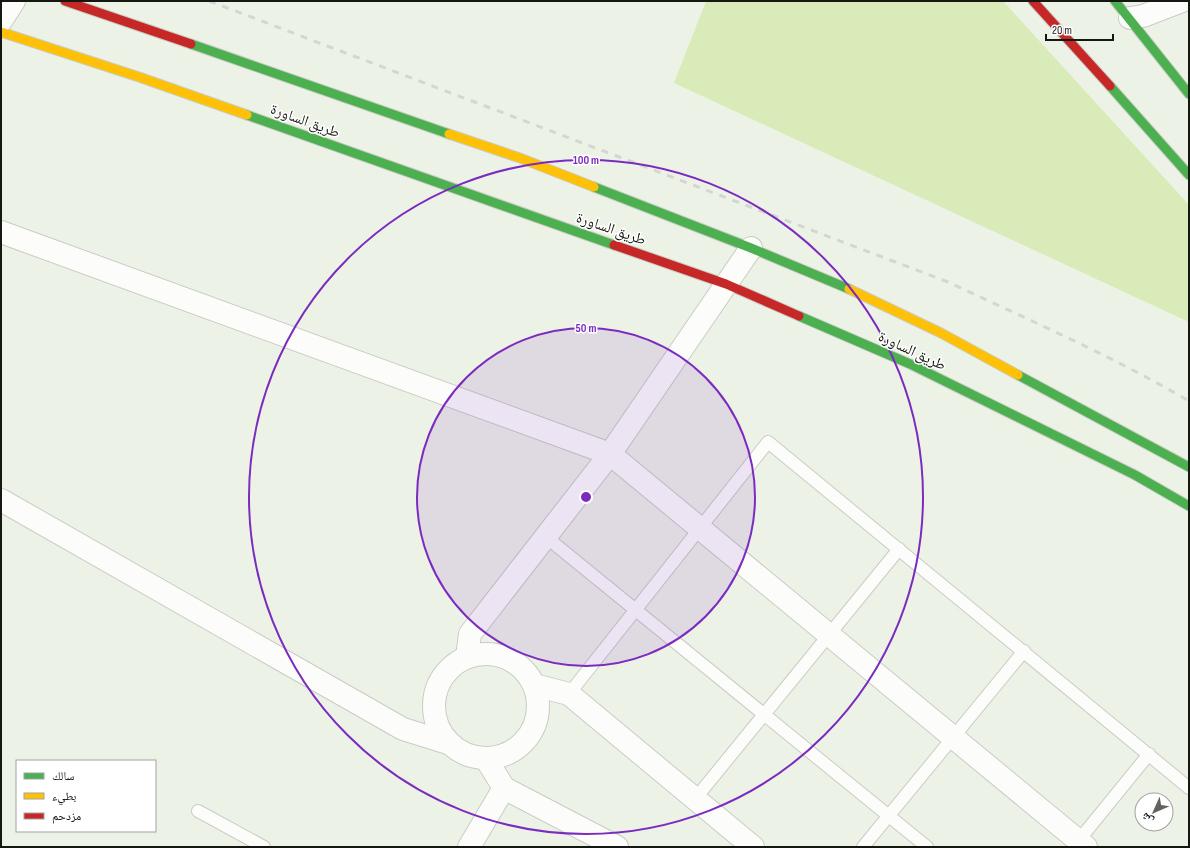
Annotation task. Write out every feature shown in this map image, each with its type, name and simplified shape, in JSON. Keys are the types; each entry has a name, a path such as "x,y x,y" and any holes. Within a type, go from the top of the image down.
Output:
{"main road":[{"name":"طريق الساورة","path":"65,1 520,158 837,283 941,333 1189,467"},
{"path":"1033,1 1189,175"},
{"path":"1115,1 1189,94"},
{"name":"طريق الساورة","path":"1,32 139,77 726,284 910,364 1135,474 1189,506"}],"street":[{"path":"1,21 14,1"},
{"path":"1130,18 1143,16 1182,1"},
{"path":"1,232 610,454 953,737 1079,845"},
{"path":"467,657 470,634 610,454 751,248"},
{"path":"1,500 403,729 448,743 459,751 472,757 486,759 503,756 518,748 530,735 537,719 539,702 534,685 526,671 513,661 498,655 482,653 467,657 452,666 441,679 435,695 434,712 438,728 448,743"},
{"path":"534,685 569,694 753,847"},
{"path":"486,759 504,788 617,847"},
{"path":"469,847 504,788"}],"lane":[{"path":"569,694 768,442 1189,788"},
{"path":"546,537 927,847"},
{"path":"695,799 899,549"},
{"path":"863,847 1024,651"},
{"path":"1079,845 1149,754"},
{"path":"198,811 264,847"}],"green space":[{"path":"706,1 1003,1 1189,205 1189,322 674,83"}],"railway":[{"path":"209,1 948,282 1040,324 1130,369 1189,401"}],"traffic: fast":[{"path":"1115,1 1189,94"},
{"path":"191,44 449,134"},
{"path":"1110,86 1189,175"},
{"path":"247,115 614,245"},
{"path":"594,187 751,248 849,289"},
{"path":"799,316 910,364 1135,475 1189,506"},
{"path":"1018,375 1189,467"}],"traffic: slow":[{"path":"1,32 139,77 247,115"},
{"path":"449,134 520,158 594,187"},
{"path":"849,289 941,333 1018,375"}],"traffic: jam":[{"path":"65,1 191,44"},
{"path":"1033,1 1110,86"},
{"path":"614,245 726,284 799,316"}]}
